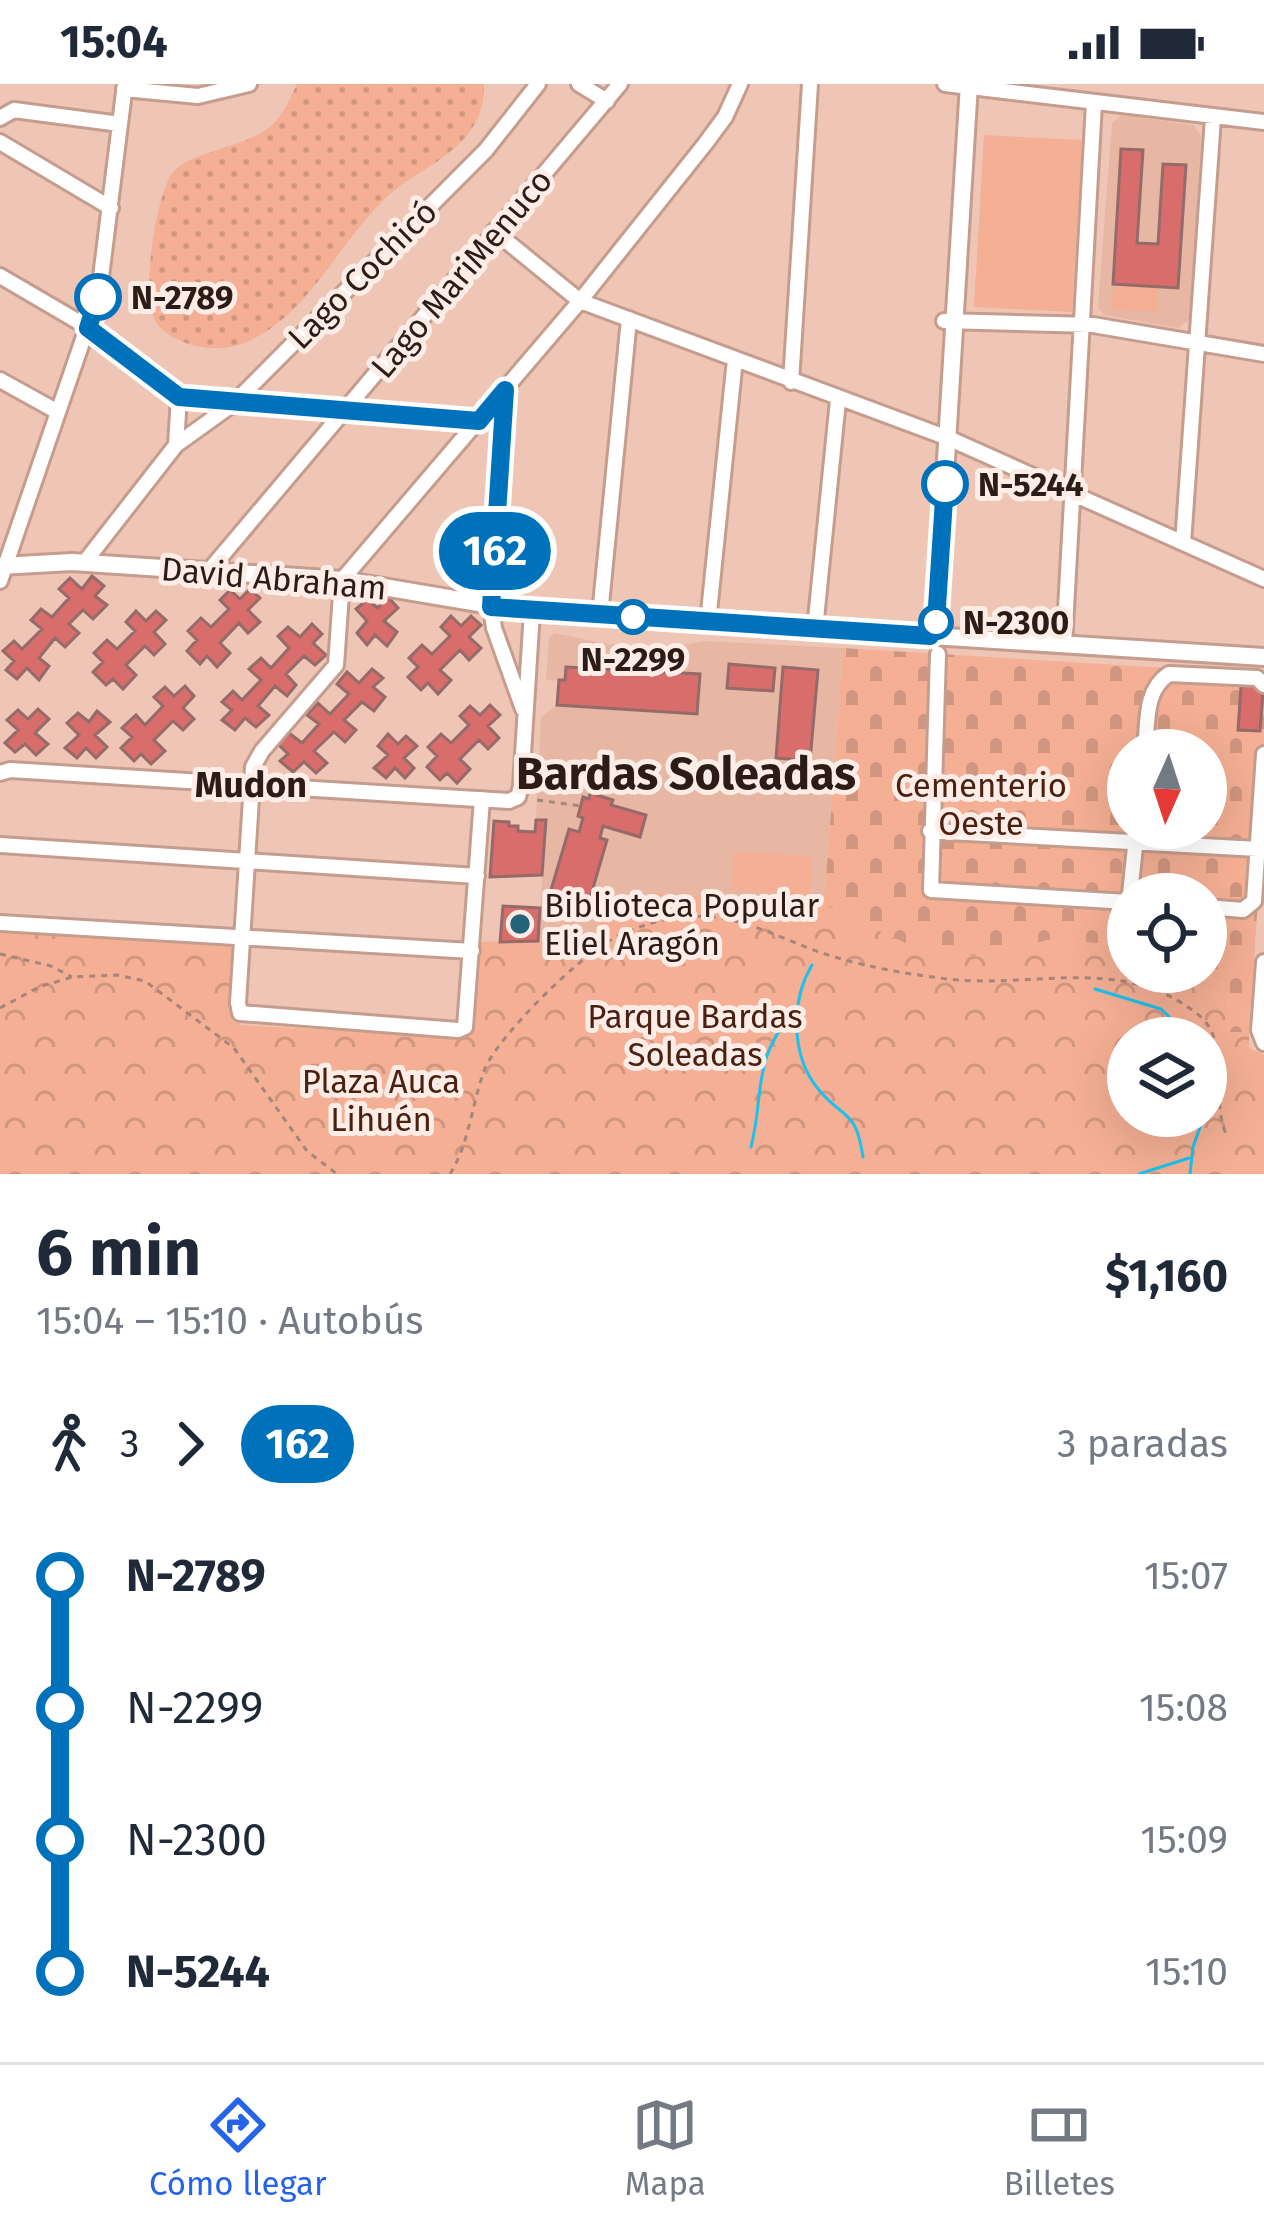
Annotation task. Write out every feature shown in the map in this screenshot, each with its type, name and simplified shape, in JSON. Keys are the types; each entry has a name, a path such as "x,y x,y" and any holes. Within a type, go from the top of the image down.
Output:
{"main road":[{"path":"950,321 959,84"},
{"path":"934,645 926,621 969,85"},
{"name":"David Abraham","path":"1,571 84,563 342,580 491,607 814,629 934,645 1064,645 1264,657"}],"street":[{"path":"1,571 102,279 125,87 198,96 249,84"},
{"name":"Lago Cochicó","path":"84,563 176,446 233,404 486,150 538,84"},
{"path":"578,84 607,101"},
{"name":"Lago MariMenuco","path":"208,572 620,84"},
{"path":"482,800 465,1027 240,1013 253,766 336,665 342,580 580,301 725,117 740,84"},
{"path":"791,382 810,84"},
{"path":"945,84 1264,122"},
{"path":"1064,645 1082,324 1086,102 1081,84"},
{"path":"7,114 121,124"},
{"path":"1183,543 1213,118"},
{"path":"0,142 111,208"},
{"path":"494,231 580,301 942,436 1264,580"},
{"path":"0,277 88,328 179,397 479,421"},
{"path":"600,616 629,319"},
{"path":"950,321 1082,324 1264,354"},
{"path":"708,622 735,359"},
{"path":"0,380 58,412"},
{"path":"505,390 491,607 525,715"},
{"path":"176,446 179,397"},
{"path":"814,629 838,400"},
{"path":"0,773 509,801 518,796 532,611"},
{"path":"934,645 931,890 1107,897"},
{"path":"1147,729 1151,695 1169,674 1258,678 1264,686"},
{"path":"1227,909 1243,910 1254,902 1264,754"},
{"path":"930,831 1107,835"},
{"path":"0,845 477,876"},
{"path":"1227,846 1258,850"},
{"path":"0,923 472,951"},
{"path":"1264,962 1259,1030 1264,1043"}],"path":[{"path":"537,800 581,806"},
{"path":"450,1174 485,1068 509,1034 596,949 653,923 697,916 733,921 845,960 896,971 988,982 1105,976 1167,994 1201,1016 1215,1038 1219,1111 1228,1138"},
{"path":"0,954 72,976"},
{"path":"0,1008 72,976 131,977 171,996 234,1048 307,1151 337,1174"}],"shaded area":[{"path":"1122,115 1194,125 1201,136 1190,319 1179,328 1104,315 1098,307 1112,123"},
{"path":"554,633 607,644 674,647 702,641 843,648 824,905 659,893 591,939 538,941 546,821 536,820 541,717 557,705 559,681 546,680 549,638"}],"green space":[{"path":"297,84 484,84 484,92 479,115 462,141 371,213 287,316 235,346 208,348 181,341 154,318 149,288 152,246 165,188 171,175 189,160 263,132 281,115"},
{"path":"984,135 1082,140 1072,312 974,307"},
{"path":"1113,284 1158,287 1157,312 1112,309"},
{"name":"Cementerio Oeste","path":"843,648 1264,674 1264,812 1249,1033 1230,1032 1227,873 1107,873 1107,944 1048,940 985,958 905,943 824,905"},
{"path":"734,851 812,856 810,895 732,890"},
{"name":"Parque Bardas Soleadas","path":"659,893 824,905 905,943 985,958 1047,940 1107,944 1107,993 1227,993 1228,989 1230,1032 1249,1033 1249,1048 1264,1055 1264,1174 0,1174 0,928 228,943 232,949 230,1012 241,1025 465,1038 473,1029 478,942 590,939 606,913"}],"building":[{"path":"1121,149 1143,150 1137,243 1158,244 1163,164 1186,165 1178,288 1113,284"},
{"path":"92,576 104,586 95,596 107,605 93,619 83,610 69,624 79,633 65,647 55,638 39,658 49,666 39,680 27,668 17,679 6,670 14,661 3,651 14,641 22,649 42,629 31,620 41,609 52,617 69,598 59,589 70,578 82,589"},
{"path":"250,589 260,598 248,610 260,622 248,633 239,623 220,643 230,653 217,667 207,656 200,664 187,651 197,640 188,631 201,618 211,627 229,609 220,600 230,590 240,599"},
{"path":"387,596 398,608 384,621 397,632 387,646 375,635 367,645 357,633 367,621 356,609 367,600 378,608"},
{"path":"136,611 146,621 156,611 166,620 154,632 165,644 154,655 145,646 126,665 136,675 123,689 113,679 106,685 93,672 103,662 94,653 107,640 117,649 135,631 126,622"},
{"path":"451,616 461,626 471,616 481,625 469,637 481,648 469,660 460,650 440,670 451,680 438,694 428,683 421,690 408,677 418,667 409,658 422,645 432,654 450,636 441,627"},
{"path":"312,624 322,634 313,643 326,655 315,665 304,656 286,674 296,685 287,696 275,686 258,706 269,715 256,727 245,718 235,730 222,720 232,710 222,702 233,691 242,700 261,680 249,669 261,658 271,668 289,648 278,636 288,627 300,637"},
{"path":"729,664 775,668 773,691 727,688"},
{"path":"566,667 700,674 697,714 557,705 559,680 565,680"},
{"path":"783,667 818,670 810,761 776,758"},
{"path":"372,669 383,678 373,687 385,697 374,711 362,702 344,720 356,730 345,742 334,732 314,751 327,763 316,773 304,762 293,772 280,761 288,754 277,743 289,733 302,743 319,724 307,715 318,703 330,714 349,694 337,684 347,672 359,683"},
{"path":"185,686 194,696 183,708 194,719 183,730 173,721 154,740 165,751 151,764 141,754 134,761 121,748 132,737 122,728 136,715 145,725 163,706 154,697 165,687 174,696"},
{"path":"1241,686 1257,686 1263,693 1260,731 1238,730"},
{"path":"490,705 500,715 488,726 499,738 488,749 479,740 460,759 470,769 457,783 447,773 440,780 427,767 437,756 428,747 441,734 451,743 469,725 460,716 470,706 480,715"},
{"path":"38,709 49,719 35,733 48,744 36,755 25,744 15,752 5,743 18,730 7,720 18,710 28,719"},
{"path":"97,711 110,722 95,735 107,747 96,758 86,748 77,758 65,748 79,735 67,723 78,713 89,722"},
{"path":"388,734 398,744 406,736 417,746 404,758 414,768 405,778 395,768 386,778 374,768 388,755 378,746"},
{"path":"590,793 646,815 640,837 603,826 600,838 607,840 586,912 548,900 569,829 579,832 583,797 589,799"},
{"path":"536,820 546,820 542,875 490,877 494,821 535,832"},
{"name":"Biblioteca Popular Eliel Aragón","path":"503,906 540,908 538,941 500,942"}],"waterway":[{"path":"812,965 797,1011 803,1061 819,1090 853,1123 863,1157"},
{"path":"1095,989 1161,1009 1169,1017"},
{"path":"751,1147 765,1061 795,1010"},
{"path":"1190,1174 1197,1137"},
{"path":"1139,1174 1189,1158"}],"bus line":[{"name":"162","path":"98,297 88,328 179,397 479,421 505,390 491,607 930,636 936,622 945,484"}],"place":[{"name":"N-2789","path":"98,297"},
{"name":"N-5244","path":"945,484"},
{"name":"N-2299","path":"633,617"},
{"name":"N-2300","path":"936,622"},
{"name":"Biblioteca Popular Eliel Aragón","path":"520,924"}],"district":[{"name":"Bardas Soleadas","path":"686,773"},
{"name":"Mudon","path":"251,784"}],"park label":[{"name":"Plaza Auca Lihuén","path":"381,1100"}]}
